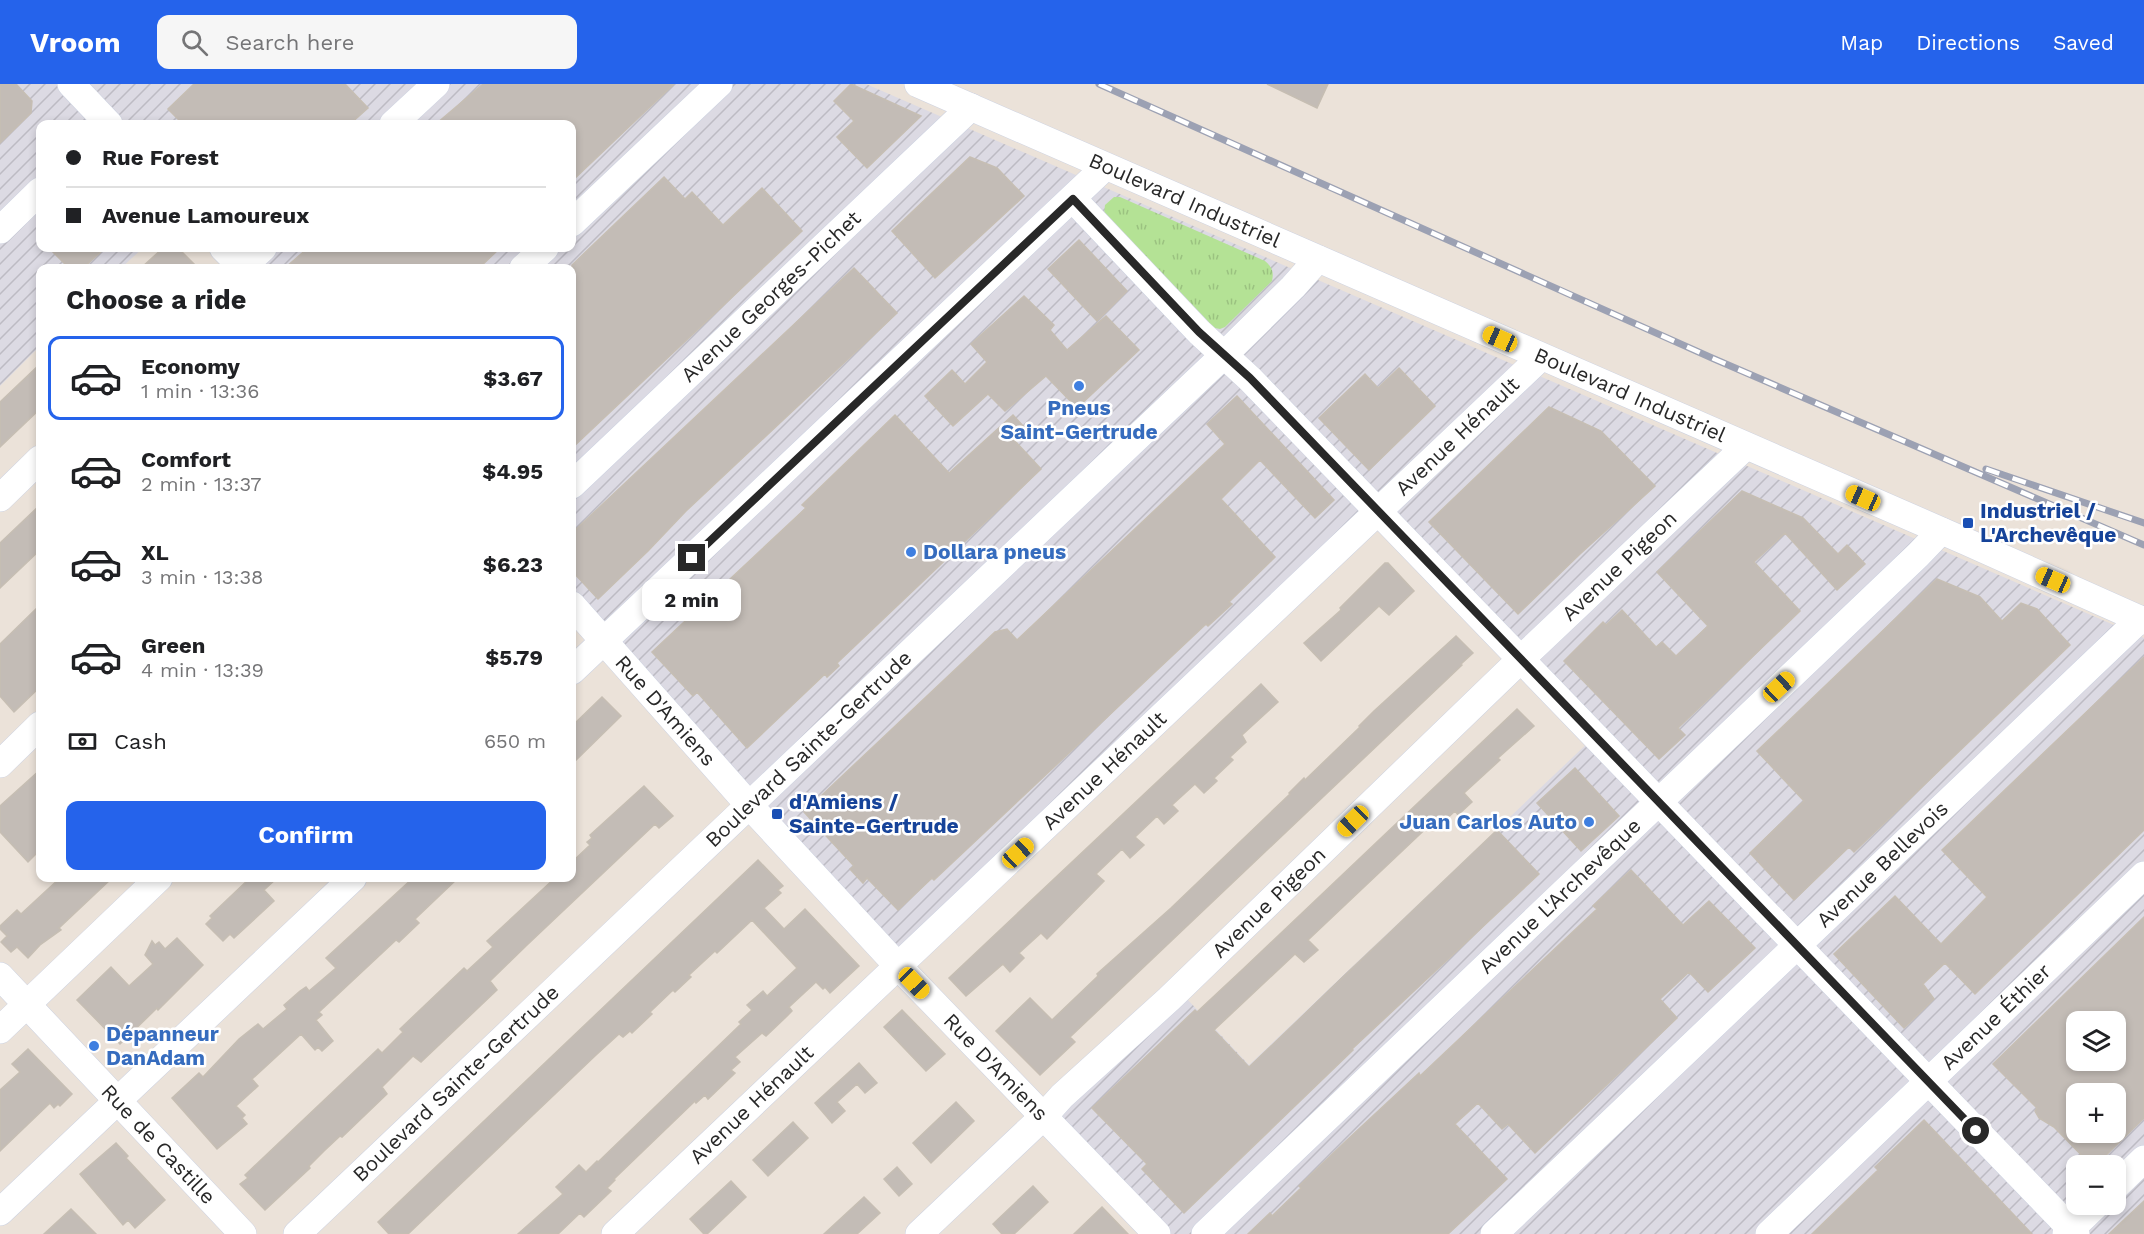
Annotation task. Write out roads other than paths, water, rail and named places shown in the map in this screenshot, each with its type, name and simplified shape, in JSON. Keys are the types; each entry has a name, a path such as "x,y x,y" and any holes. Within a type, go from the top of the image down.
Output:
{"street":[{"path":"71,84 105,120"},
{"path":"397,120 436,84"},
{"path":"576,219 719,84"},
{"name":"Boulevard Industriel","path":"918,84 2142,620"},
{"name":"Avenue Georges-Pichet","path":"576,481 971,107"},
{"path":"576,667 1105,167"},
{"path":"0,230 36,195"},
{"path":"1073,199 1199,332 1250,378 2071,1232 2087,1215"},
{"path":"227,252 238,264"},
{"path":"246,264 259,252"},
{"path":"527,264 541,252"},
{"name":"Boulevard Sainte-Gertrude","path":"297,1234 1224,355 1318,259"},
{"name":"Avenue Hénault","path":"615,1234 1541,357"},
{"name":"Avenue Pigeon","path":"919,1234 1044,1116 1062,1096 1169,999 1521,659 1746,446"},
{"path":"0,498 36,463"},
{"name":"Avenue L'Archevêque","path":"1205,1234 1941,531"},
{"name":"Rue D'Amiens","path":"576,609 750,805 898,966 1157,1234"},
{"name":"Avenue Bellevois","path":"1494,1234 1796,945 2142,620"},
{"path":"0,764 36,729"},
{"name":"Avenue Éthier","path":"1769,1234 2144,875"},
{"path":"0,1029 155,882"},
{"path":"0,1212 349,882"},
{"name":"Rue de Castille","path":"0,976 243,1234"},
{"path":"2126,1176 2144,1159"}],"railway":[{"path":"1099,84 1712,358 2144,545"},
{"path":"1986,469 2144,523"}],"place":[{"name":"Pneus Saint-Gertrude","path":"1079,386"},
{"name":"Industriel / L'Archevêque","path":"1968,523"},
{"name":"Dollara pneus","path":"911,552"},
{"name":"d'Amiens / Sainte-Gertrude","path":"777,814"},
{"name":"Juan Carlos Auto","path":"1589,822"},
{"name":"Dépanneur DanAdam","path":"94,1046"}]}
